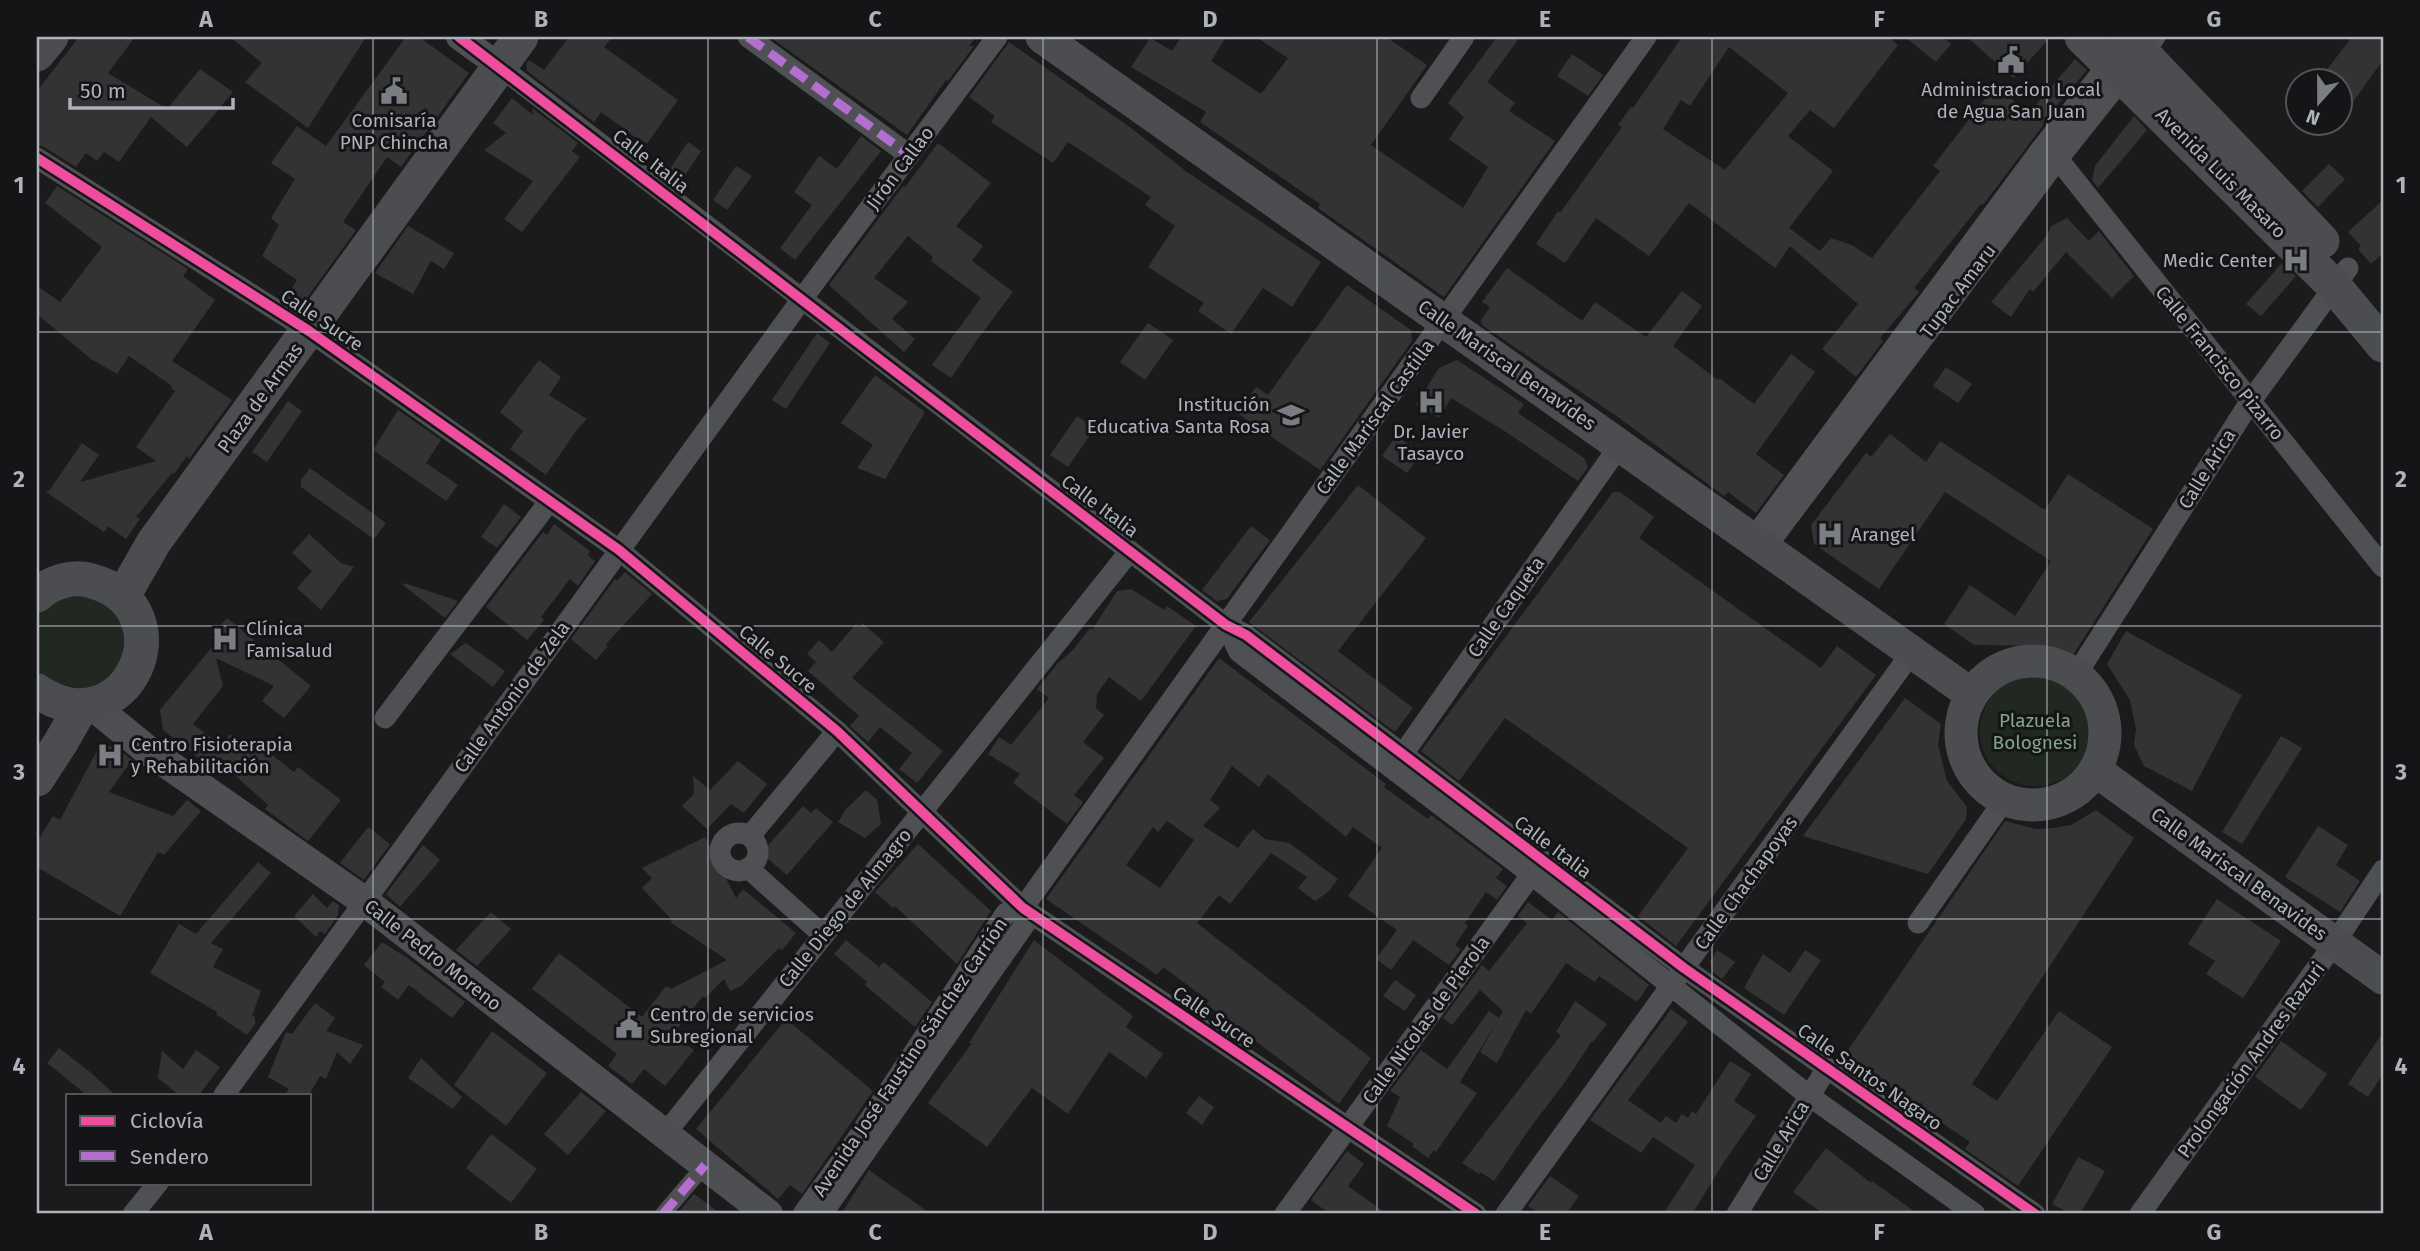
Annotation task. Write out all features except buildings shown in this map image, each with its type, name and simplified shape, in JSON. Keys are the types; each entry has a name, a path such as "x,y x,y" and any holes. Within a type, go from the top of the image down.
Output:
{"highway":[{"path":"37,54 51,37"},
{"name":"Plaza de Armas","path":"123,597 154,542 521,37"},
{"name":"Avenida Luis Masaro","path":"2082,37 2131,49 2341,278 2383,313"},
{"name":"Avenida Luis Masaro","path":"2341,278 2383,345"},
{"path":"37,595 63,580 85,579 105,585 123,597 135,612 141,631 142,650 137,670 126,686 110,698 87,706 65,705 50,700 37,691"},
{"path":"37,779 87,706"}],"main road":[{"name":"Calle Mariscal Benavides","path":"1042,37 1971,694"},
{"path":"2031,661 2055,664 2076,675 2091,690 2101,709 2105,729 2103,750 2095,769 2082,786 2065,797 2046,804 2025,805 2004,799 1986,789 1972,773 1960,734 1963,713 1971,694 1987,677 2008,665 2031,661"},
{"name":"Calle Pedro Moreno","path":"87,706 364,901 768,1214"},
{"name":"Calle Mariscal Benavides","path":"2095,769 2383,978"}],"street":[{"path":"459,37 499,66"},
{"path":"748,37 909,155"},
{"name":"Jirón Callao","path":"802,299 998,37"},
{"path":"1420,98 1464,37"},
{"name":"Calle Mariscal Castilla","path":"1226,625 1646,37"},
{"name":"Tupac Amaru","path":"1759,543 2131,49"},
{"name":"Calle Italia","path":"499,66 1226,625 1246,635 1398,761 1537,867 1685,968"},
{"name":"Calle Francisco Pizarro","path":"2050,154 2383,567"},
{"name":"Calle Sucre","path":"37,158 309,331 619,550 837,731 1023,908 1476,1214"},
{"name":"Calle Arica","path":"2076,675 2250,402 2341,278"},
{"name":"Calle Antonio de Zela","path":"225,1094 802,299"},
{"name":"Calle Caqueta","path":"1398,761 1620,445"},
{"path":"385,718 549,502"},
{"name":"Calle Diego de Almagro","path":"665,1134 1130,551"},
{"name":"Avenida José Faustino Sánchez Carrión","path":"803,1214 863,1131 1006,913 1023,908 1226,625"},
{"name":"Calle Chachapoyas","path":"1506,1214 1912,652"},
{"path":"750,836 837,731"},
{"path":"1917,923 2004,799"},
{"path":"741,833 750,836 758,849 758,857 748,869 731,869 720,855 725,839 741,833"},
{"name":"Calle Italia","path":"1537,867 1670,986"},
{"name":"Calle Nicolas de Pierola","path":"1285,1214 1537,867"},
{"path":"748,869 823,935"},
{"name":"Prolongación Andres Razuri","path":"2140,1214 2334,944 2383,870"},
{"name":"Avenida José Faustino Sánchez Carrión","path":"822,1214 1026,924 1023,908"},
{"name":"Calle Santos Nagaro","path":"1685,968 2035,1214"},
{"path":"1670,986 1808,1096 1975,1214"},
{"name":"Calle Arica","path":"1737,1214 1827,1068"},
{"path":"663,1214 705,1165"},
{"path":"133,1214 157,1184"}],"green space":[{"path":"72,592 104,599 126,624 120,672 93,691 45,681 37,671 37,614 42,606"},
{"name":"Plazuela Bolognesi","path":"2035,676 2056,680 2074,692 2086,710 2090,731 2086,752 2074,770 2056,782 2035,786 2014,782 1996,770 1984,752 1980,731 1984,710 1996,692 2014,680"}],"marked path":[{"path":"748,37 909,155"},
{"path":"663,1214 705,1165"}],"cycle path":[{"path":"459,37 1226,625 1246,635 1684,968 2035,1214"},
{"path":"37,158 309,331 619,550 837,731 1023,908 1476,1214"}],"place":[{"name":"Administracion Local de Agua San Juan","path":"2011,60"},
{"name":"Comisaría PNP Chincha","path":"394,91"},
{"name":"Medic Center","path":"2296,260"},
{"name":"Dr. Javier Tasayco","path":"1431,402"},
{"name":"Institución Educativa Santa Rosa","path":"1291,415"},
{"name":"Arangel","path":"1830,534"},
{"name":"Clínica Famisalud","path":"225,639"},
{"name":"Centro Fisioterapia y Rehabilitación","path":"110,755"},
{"name":"Centro de servicios Subregional","path":"629,1025"}]}
